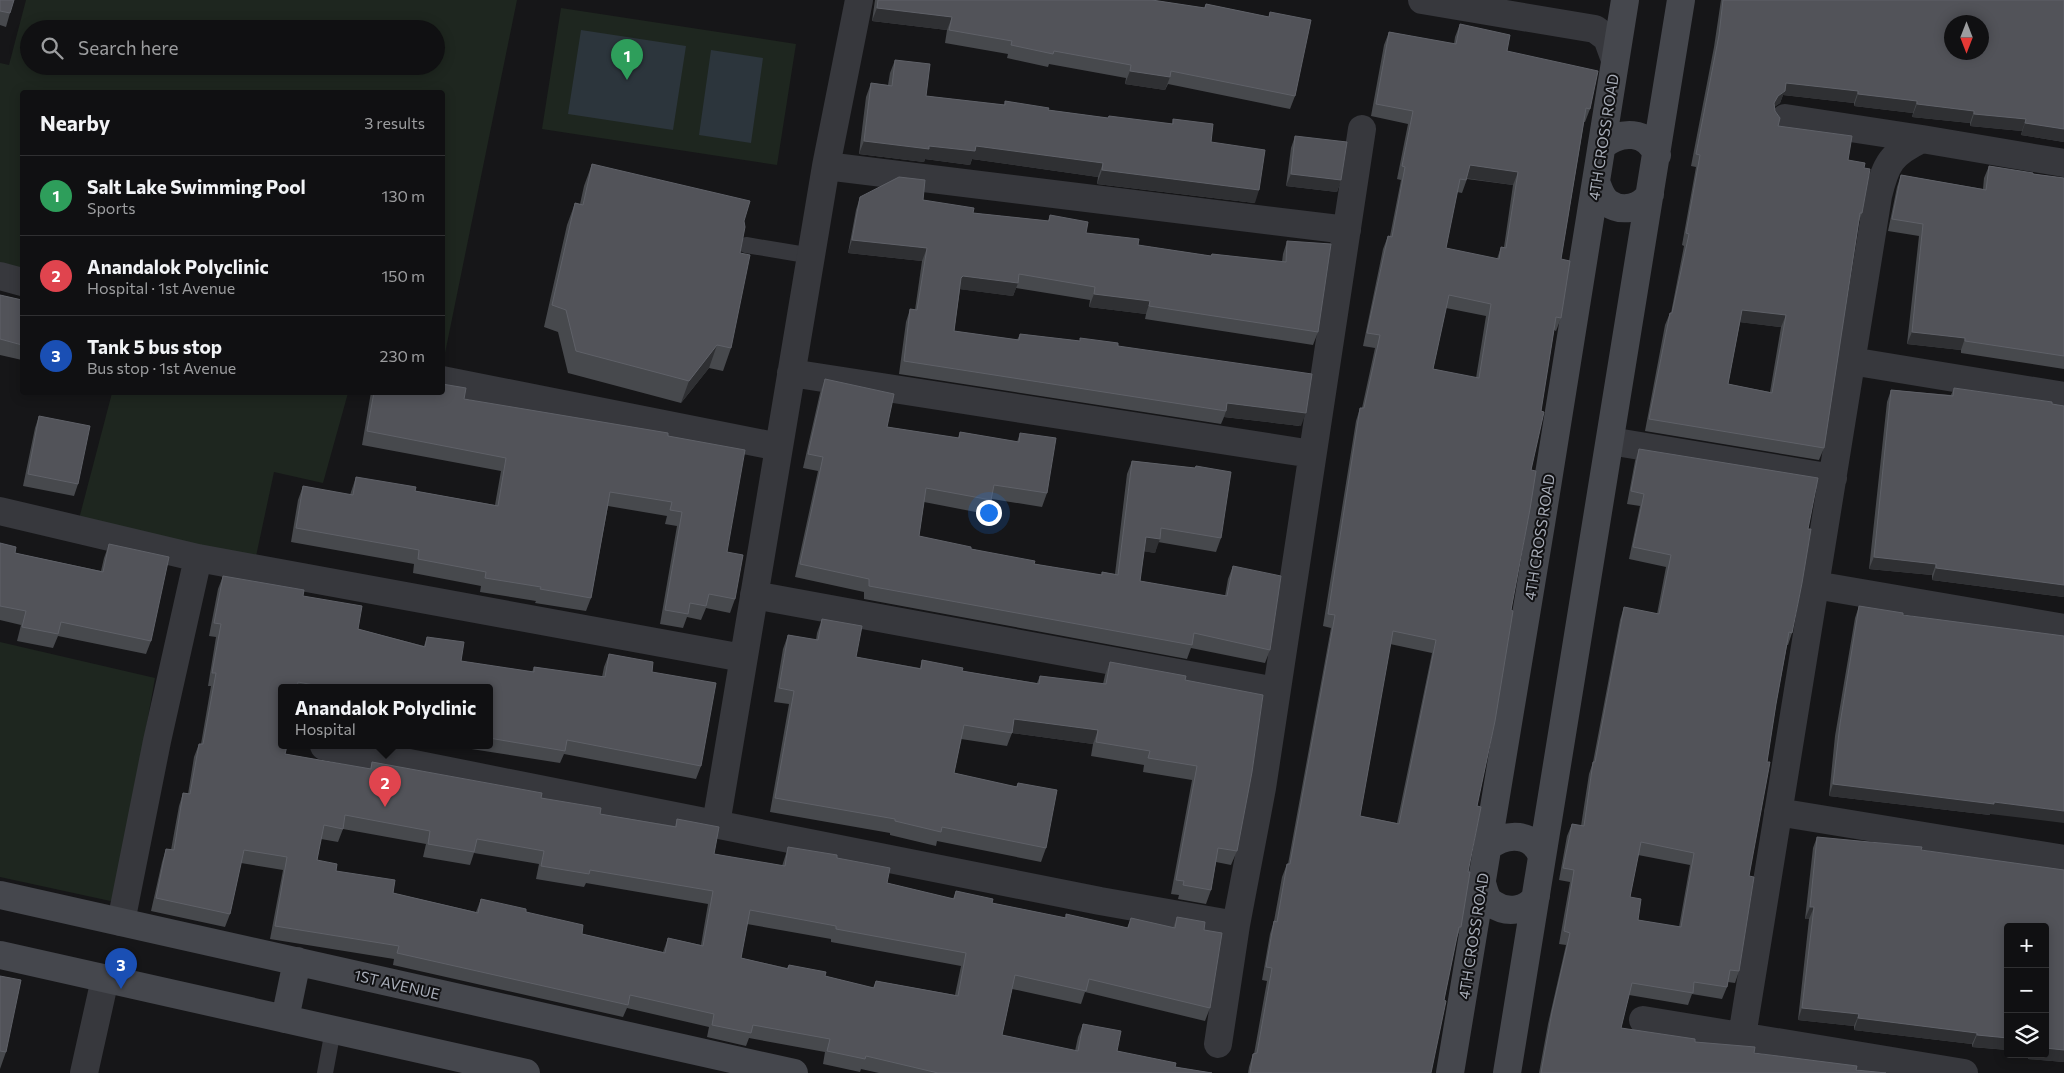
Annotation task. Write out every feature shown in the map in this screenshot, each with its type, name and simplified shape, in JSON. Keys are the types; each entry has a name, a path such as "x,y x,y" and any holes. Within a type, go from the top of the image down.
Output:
{"street":[{"path":"716,824 826,166 859,0"},
{"path":"1422,0 1595,29 1607,38 1615,60"},
{"name":"4TH CROSS ROAD","path":"1450,1073 1625,0"},
{"path":"1506,1073 1681,0"},
{"path":"1785,118 2064,163"},
{"path":"1218,1044 1236,925 1262,788 1362,129"},
{"path":"1602,146 1612,137 1633,135 1645,139 1657,155"},
{"path":"1742,1036 1851,361 1883,175 1893,157 1906,147 1922,139"},
{"path":"826,166 1347,230"},
{"path":"1596,182 1602,197 1608,203 1622,208 1632,208 1642,204 1650,194"},
{"path":"0,276 20,281"},
{"path":"1851,361 2064,396"},
{"path":"791,373 1312,454"},
{"path":"445,381 778,447"},
{"path":"1610,442 1833,478"},
{"path":"0,510 198,558 743,658"},
{"path":"121,922 157,741 198,558"},
{"path":"1815,585 2064,628"},
{"path":"754,595 1276,691"},
{"path":"339,749 1090,899 1236,925"},
{"path":"1778,812 2064,859"},
{"path":"1488,848 1498,839 1519,836 1531,841 1540,850 1542,857"},
{"path":"1482,883 1488,899 1493,905 1508,910 1517,910 1528,906 1536,896"},
{"name":"1ST AVENUE","path":"0,894 794,1073"},
{"path":"0,955 526,1073"},
{"path":"285,1019 297,961"},
{"path":"84,1073 105,979"},
{"path":"1643,1020 1964,1073"}],"lane":[{"path":"746,245 812,256"},
{"path":"325,1073 334,1030"}],"shaded area":[{"path":"26,0 517,0 445,353 445,90 20,90 20,269 0,264 0,63 9,65 20,23 20,75 445,75 445,20 21,20"},
{"path":"561,8 796,44 777,165 542,129"},
{"path":"581,30 686,46 673,130 568,114"},
{"path":"711,50 763,58 751,143 699,135"},
{"path":"111,395 347,395 323,483 274,472 255,561 79,519"},
{"path":"0,642 155,678 115,902 0,877"}],"building":[{"path":"0,0 14,0 10,13 0,11"},
{"path":"878,0 1152,0 1205,8 1206,4 1269,17 1270,12 1311,20 1295,96 1171,71 1170,77 1130,71 1131,65 1054,51 1053,54 1011,45 1012,41 949,30 952,17 877,8"},
{"path":"1723,0 2064,0 2064,129 2025,123 2026,119 1974,114 1974,111 1917,104 1917,101 1858,94 1858,91 1786,83 1785,91 1778,96 1774,103 1775,111 1780,118 1778,126 1852,136 1848,160 1865,163 1864,168 1870,169 1862,213 1860,213 1824,448 1649,419 1670,313 1672,313 1689,234 1686,233 1700,155 1696,154 1719,35","holes":["1742,310 1786,315 1772,393 1728,384"]},
{"path":"1460,24 1510,35 1507,51 1598,71 1590,109 1586,108 1561,259 1570,261 1561,318 1556,317 1541,411 1544,412 1531,470 1536,471 1511,610 1513,611 1495,721 1477,806 1481,807 1468,872 1470,872 1461,927 1459,927 1444,1000 1446,1001 1431,1073 1250,1073 1253,1054 1257,1053 1272,968 1266,967 1274,921 1277,922 1287,864 1290,864 1335,615 1328,614 1360,408 1364,408 1380,335 1367,333 1388,236 1392,237 1405,167 1402,166 1413,111 1376,104 1389,32 1456,44","holes":["1470,165 1518,172 1506,248 1501,247 1499,259 1446,248 1460,179 1466,180","1449,295 1491,304 1479,378 1433,369","1393,631 1436,640 1399,824 1360,816"]},
{"path":"895,60 930,64 926,96 1005,105 1005,101 1049,108 1048,110 1108,118 1109,116 1173,124 1173,119 1213,124 1211,142 1265,150 1259,190 1102,170 1103,163 976,146 975,151 929,146 929,149 864,141 871,83 892,86"},
{"path":"1295,136 1347,142 1341,180 1291,174"},
{"path":"592,164 750,201 744,221 745,227 740,253 750,255 731,348 717,345 689,381 576,351 566,310 552,305 575,203 583,205"},
{"path":"1989,166 2064,178 2064,356 1965,341 1965,338 1912,332 1923,224 1892,219 1901,175 1986,190"},
{"path":"899,177 925,180 923,200 974,208 973,213 1049,221 1050,215 1088,222 1086,233 1139,239 1138,245 1211,256 1212,254 1286,262 1287,241 1331,244 1318,332 1149,306 1150,301 1094,294 1095,287 1019,274 1018,283 963,276 961,278 954,331 1019,340 1020,334 1080,341 1080,338 1118,343 1118,346 1312,374 1306,413 1227,403 1226,411 904,361 910,309 917,310 927,248 852,240 860,197"},
{"path":"0,295 20,300 20,344 0,339"},
{"path":"825,379 894,394 887,427 959,438 960,432 1019,442 1020,433 1056,438 1047,493 994,485 991,500 926,488 919,536 971,547 971,549 1035,561 1034,564 1102,575 1102,572 1118,575 1132,461 1195,468 1196,466 1231,472 1221,538 1161,528 1160,539 1146,537 1140,581 1227,596 1233,566 1281,576 1270,650 1194,633 1192,645 869,586 869,579 800,564 823,457 808,454"},
{"path":"445,384 466,388 464,399 668,433 668,436 745,450 727,552 743,555 735,599 709,594 706,606 690,603 688,614 665,610 682,512 670,510 672,502 610,492 591,598 540,589 541,587 485,578 486,572 418,559 419,550 296,528 303,486 353,495 356,477 416,487 415,491 498,506 506,458 367,431 373,395 445,395"},
{"path":"1954,388 2052,402 2052,404 2064,406 2064,585 1936,568 1936,564 1874,557 1891,390 1953,396"},
{"path":"39,416 90,426 78,484 28,474"},
{"path":"1639,449 1818,478 1808,529 1811,529 1802,583 1792,633 1789,632 1776,704 1767,762 1770,762 1749,876 1754,877 1739,971 1730,970 1727,987 1694,982 1693,993 1632,983 1621,1028 1695,1039 1695,1042 1755,1047 1754,1053 1857,1066 1856,1070 1886,1073 1541,1073 1552,1012 1570,933 1564,931 1574,870 1563,868 1572,824 1584,826 1593,762 1595,762 1624,607 1659,614 1671,555 1633,547 1644,494 1631,491","holes":["1641,842 1694,853 1681,927 1638,920 1641,899 1630,897"]},
{"path":"0,543 16,547 15,553 103,572 109,544 169,557 151,641 61,622 58,634 22,627 26,611 0,606"},
{"path":"223,576 304,590 303,596 362,606 358,629 425,647 427,637 464,642 461,661 534,672 534,667 605,677 609,654 653,662 652,672 716,683 701,766 567,740 565,751 493,739 493,684 309,684 298,682 298,684 278,684 278,749 286,749 285,754 371,769 372,762 542,793 541,798 601,808 600,814 676,827 677,819 719,827 714,854 785,866 788,847 837,855 837,858 890,868 887,883 954,899 956,891 993,899 992,903 1066,918 1066,914 1128,928 1131,918 1175,928 1177,917 1205,922 1204,930 1222,933 1210,1008 1089,979 1086,991 1015,975 1002,1035 1078,1051 1083,1024 1121,1031 1117,1051 1176,1063 1175,1067 1212,1073 938,1073 866,1056 865,1059 827,1051 830,1039 753,1025 751,1033 712,1025 714,1014 630,995 628,1005 397,953 399,946 275,926 287,857 244,850 230,914 156,898 166,849 174,850 183,793 190,794 199,744 203,744 216,673 212,673 221,624 214,623","holes":["345,815 430,831 428,844 474,852 477,839 544,851 541,866 589,874 590,870 713,891 703,946 668,938 665,953 582,934 583,925 481,899 478,913 393,893 395,880 336,871 337,864 317,860 324,825 343,829","750,910 836,926 836,929 966,953 958,996 876,981 874,988 825,976 826,972 789,965 788,969 741,958"]},
{"path":"1859,606 1903,613 1903,615 2064,636 2064,811 1833,784 1840,724"},
{"path":"822,619 862,626 856,657 921,669 922,660 963,668 962,671 1039,684 1040,676 1106,684 1110,662 1186,676 1185,680 1263,695 1252,772 1237,851 1218,848 1211,890 1183,885 1184,881 1176,880 1197,766 1148,758 1150,751 1096,742 1098,730 1014,719 1012,733 964,725 954,773 1017,787 1018,783 1057,790 1046,848 942,827 941,832 895,821 895,819 775,798 794,691 779,688 788,635 818,640"},
{"path":"1817,837 1922,847 1921,850 2064,870 2064,1050 2049,1048 2049,923 2004,923 2004,1038 1858,1018 1859,1014 1802,1008 1814,907 1810,907"},
{"path":"0,976 21,980 6,1052 0,1051"}],"place":[{"name":"Salt Lake Swimming Pool","path":"627,80"},
{"name":"Anandalok Polyclinic","path":"385,807"},
{"name":"Tank 5 bus stop","path":"121,989"}]}
